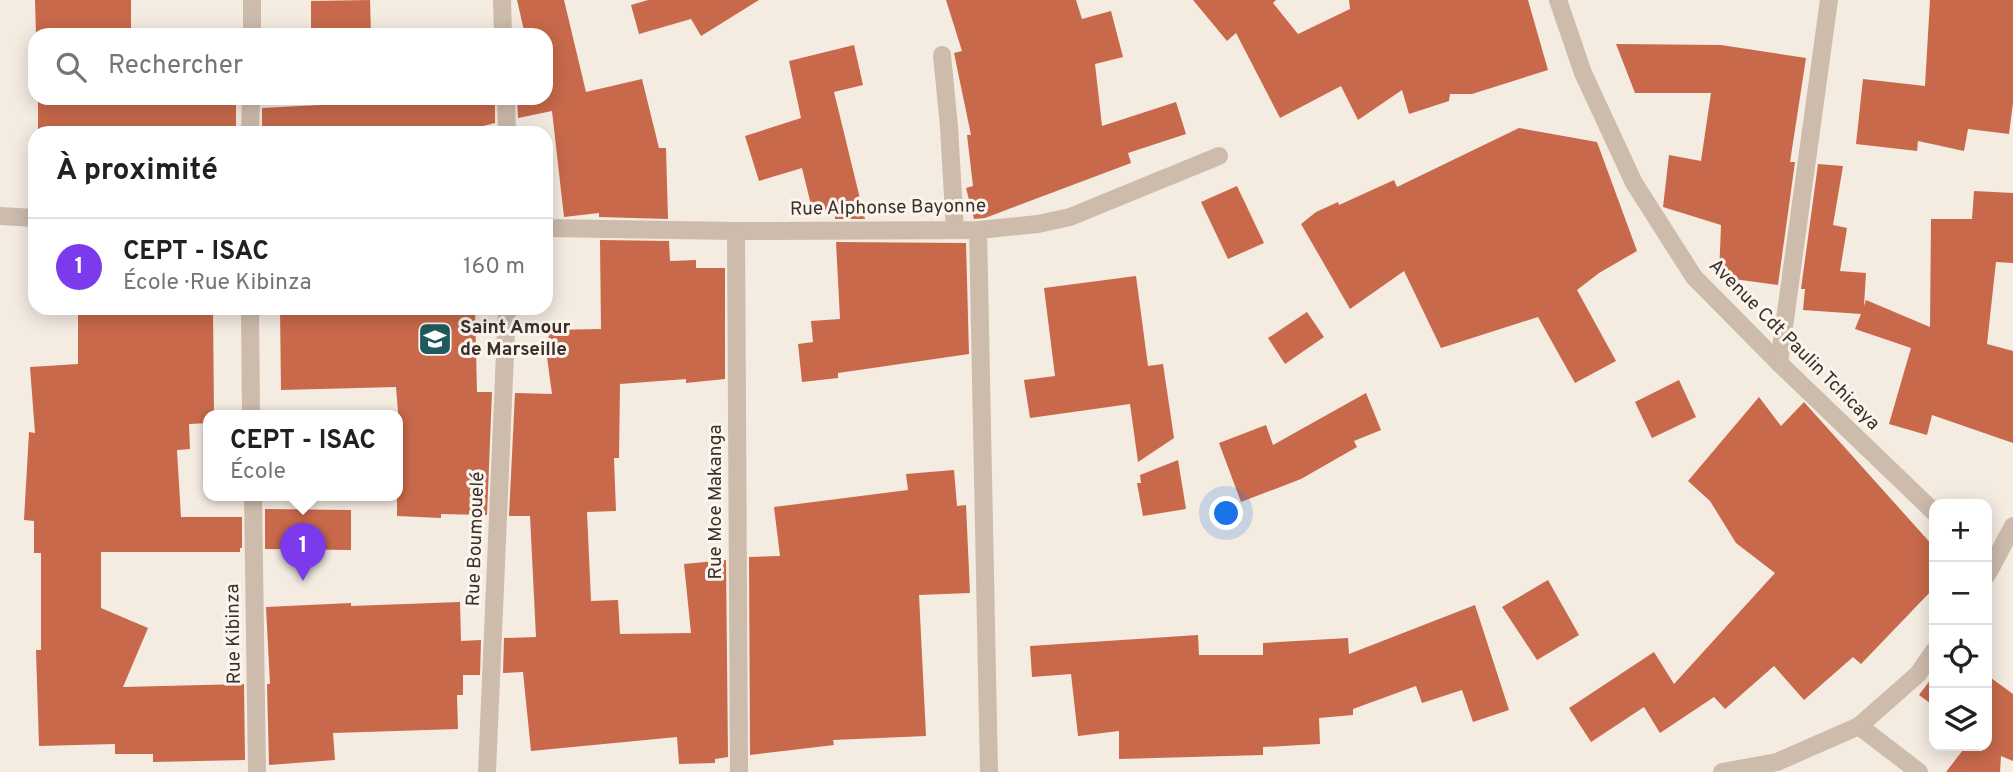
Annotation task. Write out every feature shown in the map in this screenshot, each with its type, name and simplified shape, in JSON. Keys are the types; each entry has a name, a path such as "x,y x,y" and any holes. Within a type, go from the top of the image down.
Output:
{"street":[{"path":"252,0 252,28"},
{"path":"502,0 503,28"},
{"name":"Avenue Cdt Paulin Tchicaya","path":"1559,0 1583,73 1634,183 1694,277 1929,507"},
{"path":"1779,363 1829,0"},
{"path":"942,55 955,230"},
{"path":"250,126 251,105"},
{"path":"506,105 507,126"},
{"name":"Rue Alphonse Bayonne","path":"553,228 978,230 1038,224 1070,217 1219,156"},
{"path":"0,216 28,218"},
{"path":"978,230 989,772"},
{"name":"Rue Moe Makanga","path":"736,231 739,772"},
{"path":"250,315 251,410"},
{"name":"Rue Boumouelé","path":"487,772 507,315"},
{"name":"Rue Kibinza","path":"253,501 257,772"},
{"path":"1992,562 2013,526"},
{"path":"1722,772 1777,762 1859,726 1918,674 1929,658"},
{"path":"1859,726 1919,772"}],"building":[{"path":"35,0 131,0 131,28 36,28"},
{"path":"370,0 371,28 311,28 311,1"},
{"path":"517,0 564,0 586,92 642,79 659,148 666,148 668,219 599,217 599,213 564,217 552,111 518,118 517,105 553,105 553,28 523,28"},
{"path":"648,0 759,0 701,36 691,19 639,34 631,5"},
{"path":"946,0 1076,0 1082,19 1111,11 1123,57 1095,64 1102,126 1176,102 1186,134 1128,153 1131,163 985,218 974,219 966,188 973,186 967,135 971,135 954,53 962,51"},
{"path":"1193,0 1276,0 1273,3 1298,34 1350,9 1349,0 1528,0 1548,70 1472,94 1450,94 1449,101 1409,114 1402,90 1358,120 1341,86 1280,118 1236,33 1227,41"},
{"path":"1930,0 2013,0 2013,103 2009,134 1968,129 1964,151 1918,141 1917,151 1856,144 1863,79 1925,86"},
{"path":"1616,44 1721,45 1806,58 1790,162 1795,162 1778,285 1719,277 1721,225 1663,207 1669,155 1701,161 1711,93 1635,93"},
{"path":"854,45 863,85 834,92 865,219 835,219 835,208 813,213 802,168 759,181 745,136 801,118 789,61"},
{"path":"38,105 236,105 236,126 38,126"},
{"path":"320,105 495,105 495,123 483,126 262,126 262,108"},
{"path":"1519,128 1597,142 1637,251 1599,273 1577,290 1616,361 1575,383 1538,317 1441,348 1404,271 1350,309 1301,224 1316,212 1338,202 1339,205 1394,180 1397,187"},
{"path":"1818,164 1843,166 1833,225 1847,228 1840,271 1866,273 1864,306 1866,300 1930,327 1931,219 1972,219 1974,191 2013,193 2013,263 1996,262 1987,344 2013,351 2013,443 1932,415 1927,435 1889,424 1911,348 1855,329 1861,314 1803,310 1805,289 1801,289"},
{"path":"1237,186 1264,243 1228,259 1201,202"},
{"path":"600,240 669,241 670,261 696,260 696,268 725,268 725,379 686,383 686,379 620,384 619,458 614,458 616,511 587,512 591,601 618,600 620,634 691,633 684,564 726,560 728,757 715,759 715,763 679,764 677,737 531,751 523,672 503,673 504,638 536,637 530,516 509,516 515,393 552,394 546,350 550,330 601,329"},
{"path":"836,242 966,243 969,354 838,373 838,378 802,382 798,344 813,342 811,321 840,319"},
{"path":"1136,276 1148,366 1163,364 1174,438 1138,462 1130,404 1030,418 1024,380 1055,376 1044,288"},
{"path":"1307,312 1324,337 1285,364 1268,338"},
{"path":"78,315 213,315 214,410 203,410 203,423 189,424 190,449 177,450 181,517 242,517 242,548 240,552 101,552 101,608 148,628 123,687 244,684 245,760 153,762 153,754 115,754 115,744 39,746 36,650 41,650 41,553 34,553 34,521 24,520 29,432 35,433 30,367 78,364"},
{"path":"280,315 475,315 477,392 492,392 487,515 441,514 441,518 397,516 397,501 403,501 403,410 398,410 396,387 281,390"},
{"path":"1679,380 1696,417 1652,438 1635,402"},
{"path":"1366,393 1381,430 1354,441 1357,447 1301,479 1241,502 1219,443 1266,425 1273,445"},
{"path":"1759,397 1781,426 1804,402 1929,541 1929,593 1861,664 1853,657 1804,700 1774,666 1725,709 1714,697 1660,733 1644,707 1591,742 1569,708 1654,652 1674,684 1775,573 1736,543 1710,501 1688,481"},
{"path":"1178,460 1186,509 1143,516 1137,483 1141,483 1140,475"},
{"path":"954,470 957,506 966,505 970,593 919,595 926,736 833,740 834,745 750,755 749,557 780,556 774,507 908,490 906,474"},
{"path":"265,509 351,510 351,550 265,549"},
{"path":"1548,580 1579,635 1537,660 1502,607"},
{"path":"460,602 461,641 481,640 480,675 463,675 463,695 457,695 458,729 333,733 335,760 269,765 267,684 270,684 266,607"},
{"path":"1475,605 1509,710 1473,722 1462,690 1422,703 1416,686 1353,709 1353,715 1319,718 1320,744 1263,747 1263,755 1119,759 1119,731 1078,736 1071,674 1032,677 1030,646 1198,635 1199,655 1263,655 1263,643 1348,638 1349,654"},
{"path":"1992,679 2013,694 2013,761 2001,756 2000,772 1946,772 1962,751 1992,751"},
{"path":"1929,682 1929,702 1919,695"}],"place":[{"name":"Saint Amour de Marseille","path":"435,339"},
{"name":"CEPT - ISAC","path":"303,581"}]}
